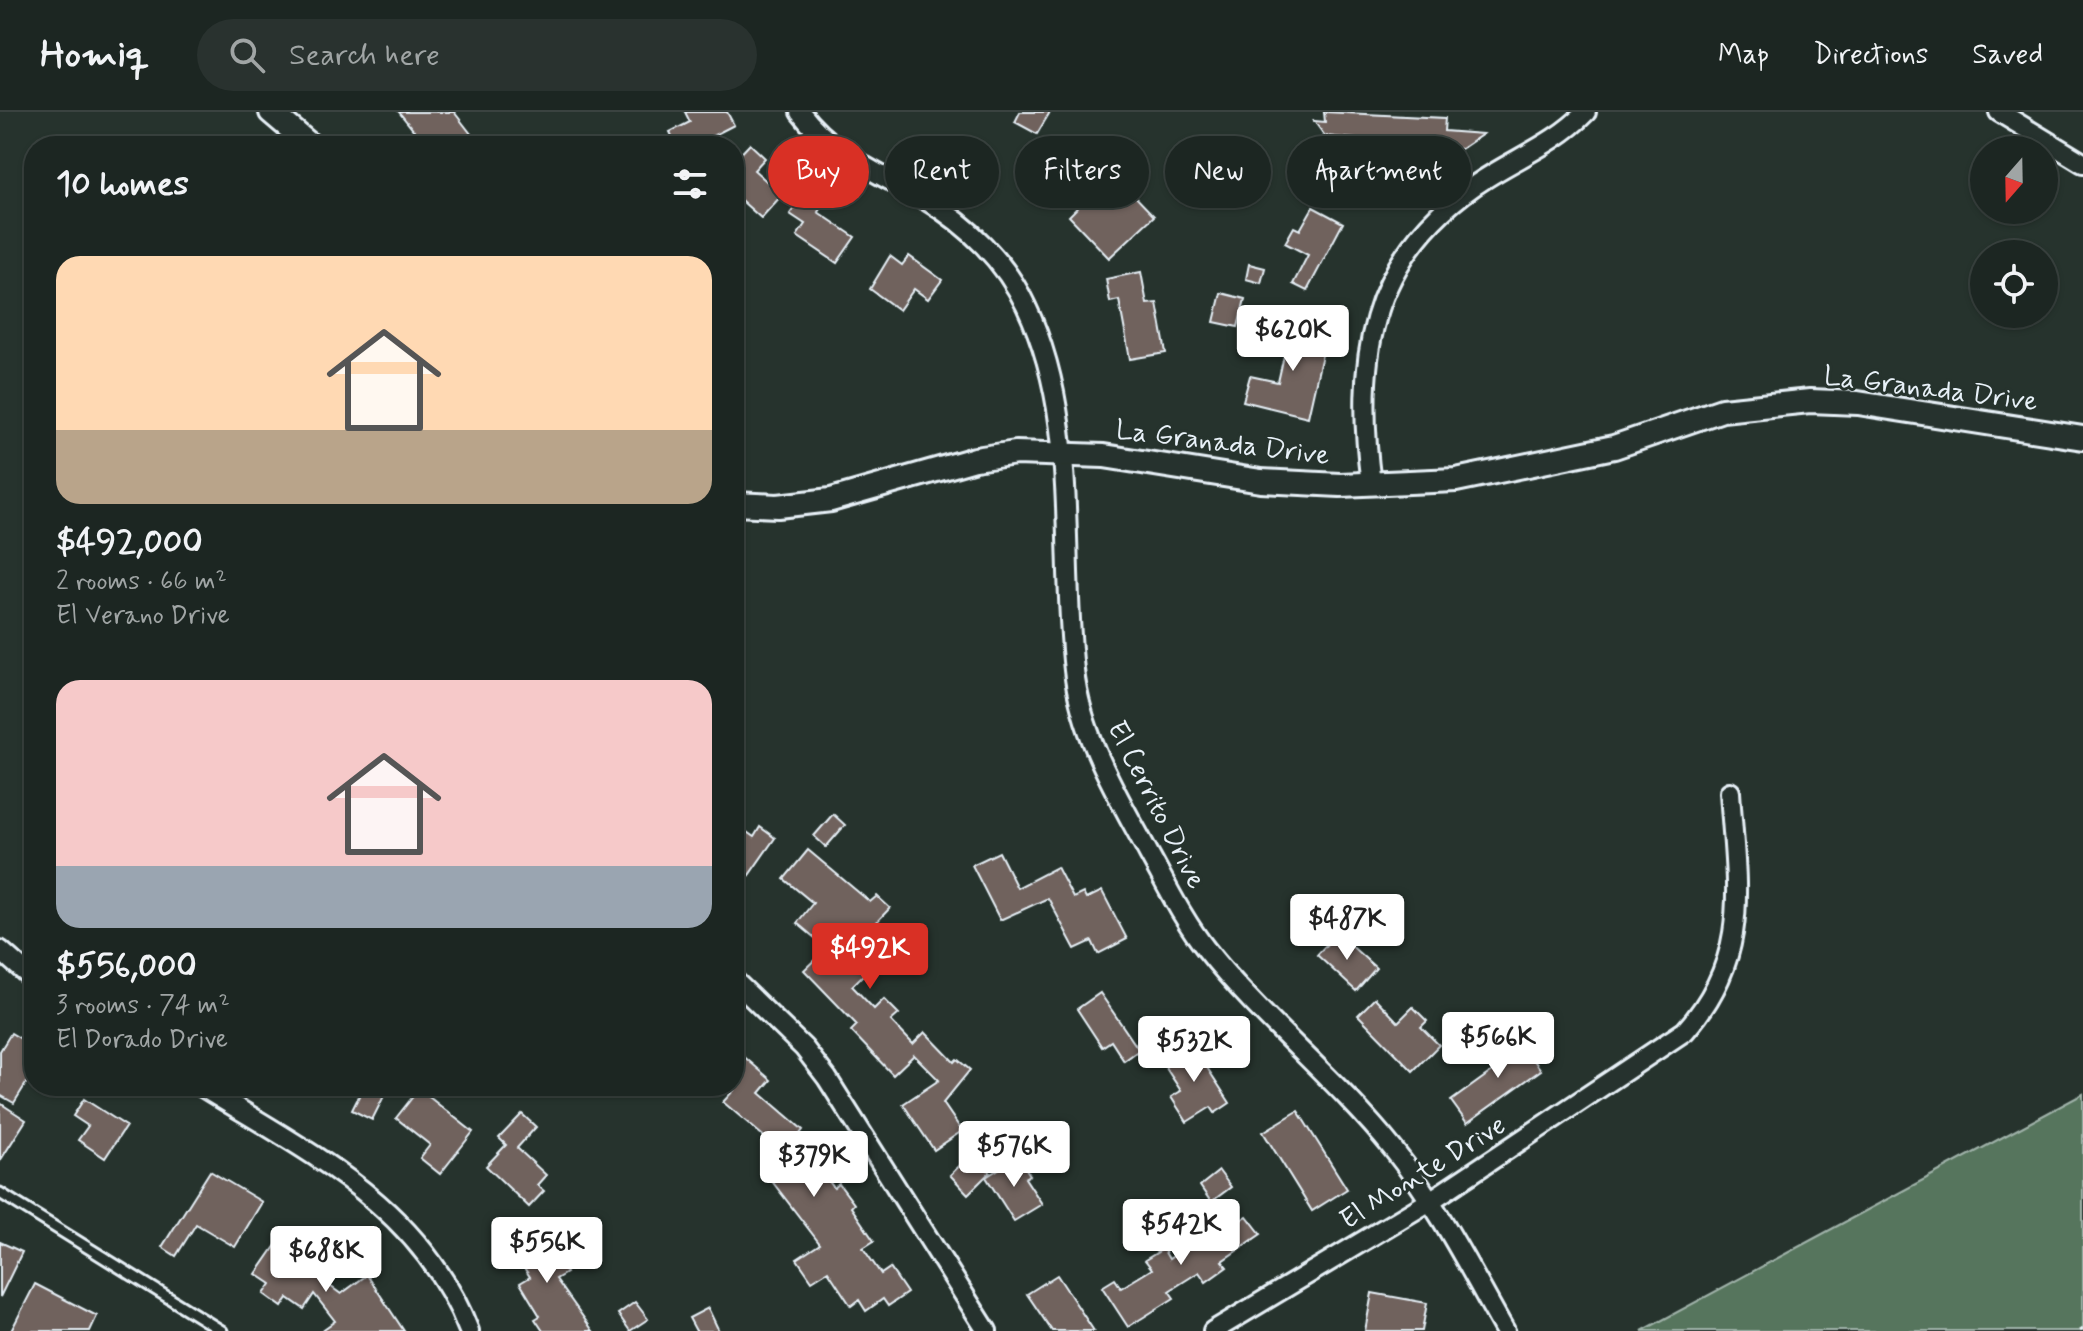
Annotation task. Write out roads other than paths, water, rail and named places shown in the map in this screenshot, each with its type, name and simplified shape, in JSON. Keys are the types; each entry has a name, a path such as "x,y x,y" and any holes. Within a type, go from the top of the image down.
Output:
{"street":[{"path":"271,112 299,136"},
{"name":"El Cerrito Drive","path":"800,112 825,139 866,170 949,214 979,239 1004,268 1026,305 1040,342 1065,452 1074,672 1085,721 1103,768 1203,946 1392,1147 1430,1201 1505,1331"},
{"path":"1371,484 1363,389 1365,357 1376,311 1397,266 1419,235 1449,204 1478,183 1540,150 1586,112"},
{"path":"1999,112 2083,163"},
{"name":"La Granada Drive","path":"744,504 778,506 831,500 975,459 1016,453 1065,452 1261,481 1371,484 1456,480 1614,447 1722,410 1766,403 1858,403 2083,438"},
{"name":"El Monte Drive","path":"1213,1331 1430,1201 1685,1031 1708,1006 1725,973 1734,937 1736,895 1730,792"},
{"path":"0,950 24,971"},
{"path":"744,990 804,1048 827,1078 987,1331"},
{"path":"217,1096 349,1178 383,1205 411,1233 440,1271 469,1331"}],"lane":[{"path":"0,1193 222,1331"}]}
